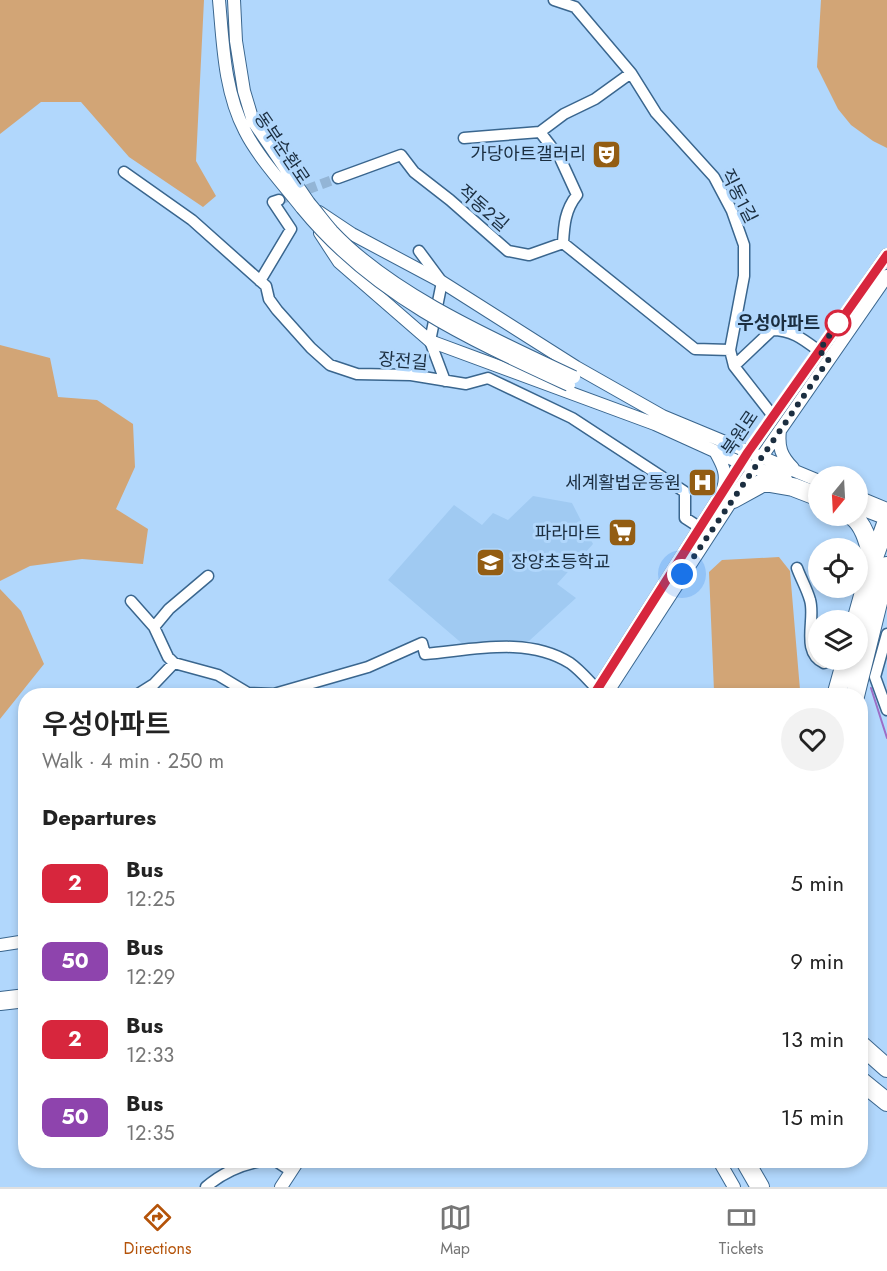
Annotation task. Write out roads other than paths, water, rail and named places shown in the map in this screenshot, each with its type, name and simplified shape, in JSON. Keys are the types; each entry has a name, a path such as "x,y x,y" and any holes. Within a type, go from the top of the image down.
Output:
{"highway":[{"path":"727,496 764,482 797,482 808,488"},
{"path":"857,688 884,565 887,520"},
{"path":"861,526 884,565"},
{"path":"862,610 884,565"},
{"path":"838,688 843,670"},
{"path":"0,990 18,987"},
{"path":"0,1001 18,999"},
{"path":"868,1051 887,1068"},
{"path":"868,1074 887,1084"},
{"path":"868,1084 887,1094"},
{"path":"868,1086 887,1102"},
{"path":"749,1168 760,1187"},
{"path":"760,1168 770,1187"}],"street":[{"name":"동부순환로","path":"219,0 226,70 234,102 245,131 277,176 308,209"},
{"name":"동부순환로","path":"234,0 236,40 244,91 252,121 308,209"},
{"name":"직동1길","path":"554,0 575,7 631,73 656,113 714,177 732,211 744,245 744,276 729,350 734,366 770,420"},
{"path":"464,138 540,132 564,114 595,99 631,73"},
{"path":"540,132 560,158 577,195 569,205 564,223 563,243 695,349 729,350"},
{"name":"적동2길","path":"338,178 401,155 414,172 508,251 529,255 563,243"},
{"name":"장전길","path":"124,172 192,220 266,286 269,299 277,310 311,348 330,365 357,374 411,375 466,384 488,378 572,418 685,492 685,518 699,527"},
{"path":"260,281 291,229 273,202 279,200"},
{"path":"308,209 442,282 664,422"},
{"path":"308,209 339,262 430,342 664,422"},
{"path":"308,209 334,244 369,276 430,316 490,349 572,381 797,482 808,482"},
{"path":"419,251 442,282 430,342 445,381"},
{"name":"북원로","path":"602,688 727,496 745,457 887,255"},
{"name":"북원로","path":"602,688 699,527 758,463 887,276"},
{"path":"734,366 772,330 784,330 796,334 829,359"},
{"path":"719,446 750,438 770,420"},
{"path":"780,430 778,443 781,453 797,482"},
{"path":"719,446 726,478 727,496"},
{"path":"868,501 887,508"},
{"path":"868,512 887,520"},
{"path":"797,568 813,610"},
{"path":"154,627 169,609 208,576"},
{"path":"131,601 154,627 168,657 174,663 218,675 240,688"},
{"path":"887,634 873,677 887,710"},
{"path":"298,688 368,667 422,643 426,654 519,646 541,651 570,663 593,688"},
{"path":"148,688 174,663"},
{"path":"0,945 18,942"},
{"path":"206,1187 237,1168"},
{"path":"272,1187 281,1168"},
{"path":"280,1187 293,1168"},
{"path":"723,1168 734,1187"}],"waterway":[{"path":"871,688 887,738"}],"tunnel":[{"path":"279,200 338,178"}],"place":[{"name":"가당아트갤러리","path":"607,154"},
{"name":"우성아파트","path":"838,323"},
{"name":"세계활법운동원","path":"702,483"},
{"name":"파라마트","path":"622,533"},
{"name":"장양초등학교","path":"490,562"}]}
